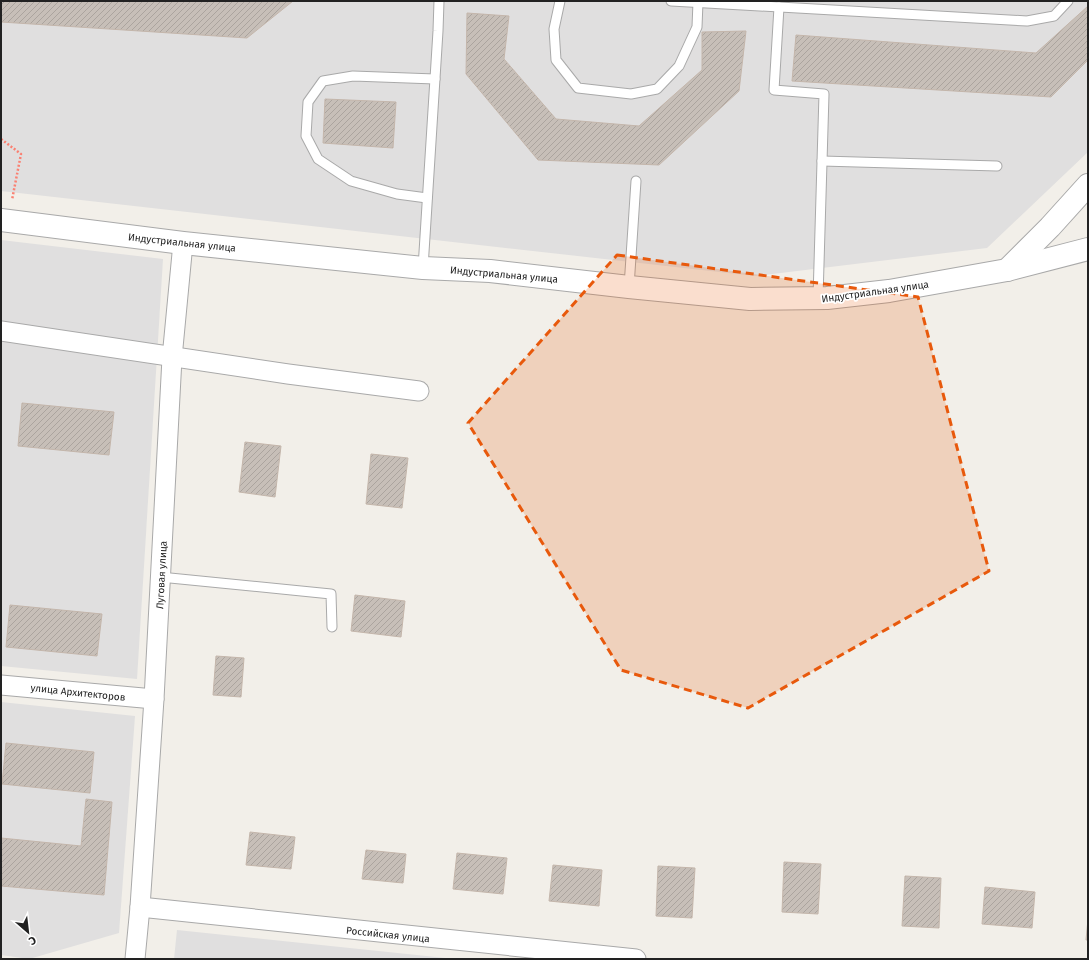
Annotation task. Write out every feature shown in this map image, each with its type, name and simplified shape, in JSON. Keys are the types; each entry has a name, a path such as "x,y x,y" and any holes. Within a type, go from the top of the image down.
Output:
{"street":[{"path":"1007,270 1050,227 1088,185"},
{"name":"Индустриальная улица","path":"4,221 183,243 423,268 490,271 750,299 827,298 889,290 1007,270 1088,249"},
{"name":"Луговая улица","path":"135,959 154,700 172,358 183,243"},
{"path":"1,331 172,358 419,391"},
{"name":"улица Архитекторов","path":"1,685 154,700"},
{"name":"Российская улица","path":"140,907 626,959"}],"lane":[{"path":"423,268 439,1"},
{"path":"560,1 554,29 556,60 578,88 631,94 657,89 679,66 697,27 698,2"},
{"path":"671,1 1027,21 1054,16 1068,1"},
{"path":"779,7 774,90 824,94 818,298"},
{"path":"427,198 397,194 351,181 318,159 306,136 306,129 308,102 323,81 353,76 435,79"},
{"path":"822,161 997,166"},
{"path":"630,287 636,181"},
{"path":"160,577 331,594 332,627"}],"path":[{"path":"1,139 21,154 4,221"}],"highlighted area":[{"path":"617,255 918,297 989,571 748,708 621,670 468,423"}],"shaded area":[{"path":"1,1 1088,1 1088,152 987,248 755,276 1,191"},
{"path":"1,240 163,259 137,679 1,666"},
{"path":"1,702 135,716 119,933 29,959 1,955"},
{"path":"177,930 455,959 174,959"}],"building":[{"path":"1,1 293,1 247,38 1,22"},
{"path":"1088,6 1088,60 1051,97 792,81 796,35 1036,53"},
{"path":"467,13 509,16 504,59 556,119 639,126 702,70 702,32 746,31 739,91 659,165 538,160 466,74"},
{"path":"325,99 396,102 393,148 323,143"},
{"path":"22,403 114,412 109,455 18,446"},
{"path":"245,442 281,446 275,497 239,492"},
{"path":"371,454 408,458 402,508 366,504"},
{"path":"355,595 405,601 401,637 351,631"},
{"path":"10,605 102,614 97,656 6,647"},
{"path":"216,656 244,658 241,697 213,695"},
{"path":"6,743 94,752 90,793 2,784"},
{"path":"86,799 112,802 104,895 1,886 1,838 81,846"},
{"path":"250,832 295,837 291,869 246,865"},
{"path":"366,850 406,854 403,883 362,879"},
{"path":"457,853 507,858 503,894 453,889"},
{"path":"784,862 821,864 818,914 782,912"},
{"path":"553,865 602,870 599,906 549,901"},
{"path":"658,866 695,868 692,918 656,916"},
{"path":"905,876 941,878 939,928 902,926"},
{"path":"985,887 1035,892 1032,928 982,924"},
{"path":"1088,919 1088,940 1086,940"}]}
